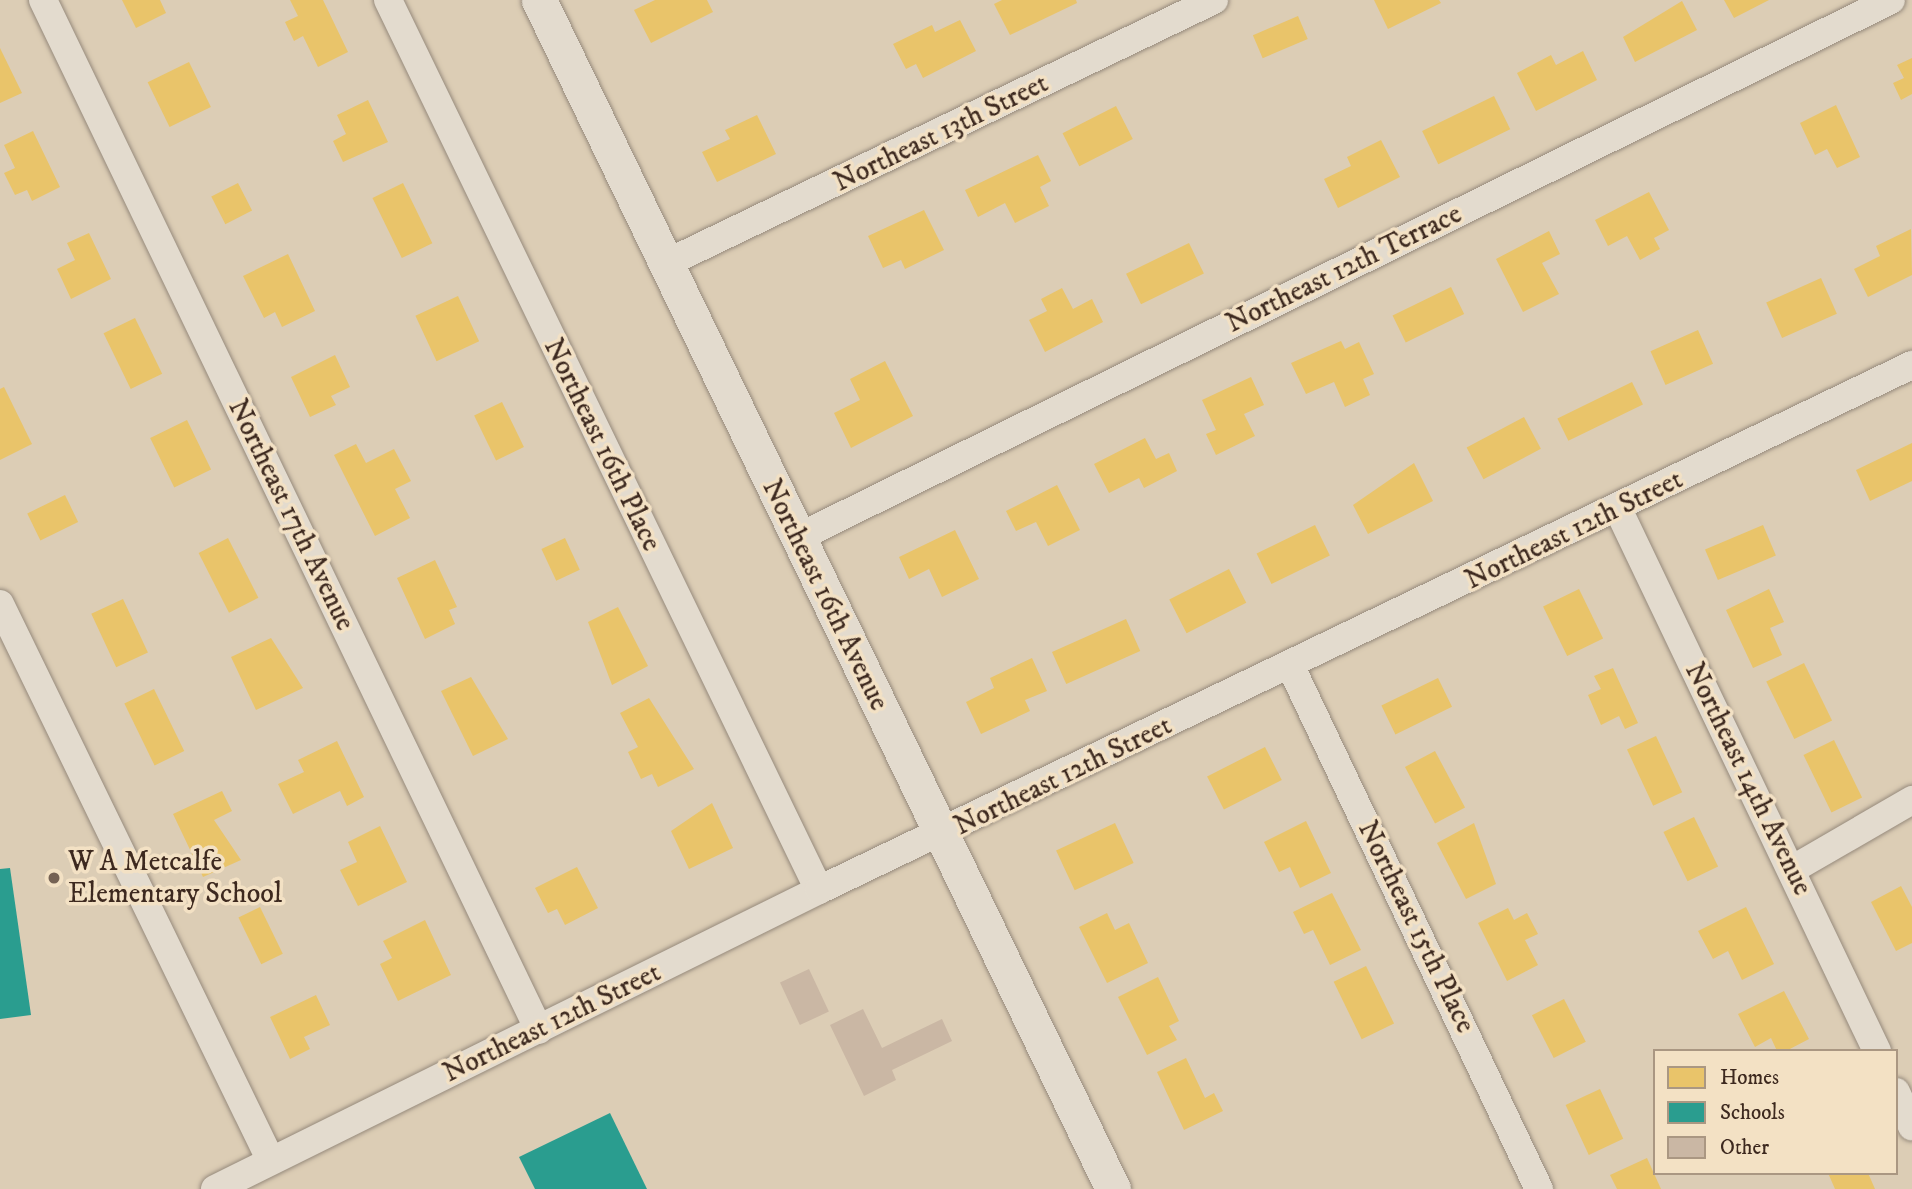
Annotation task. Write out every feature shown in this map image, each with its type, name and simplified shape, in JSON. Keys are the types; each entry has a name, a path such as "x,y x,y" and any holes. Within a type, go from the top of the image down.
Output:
{"street":[{"name":"Northeast 17th Avenue","path":"43,0 539,1030"},
{"name":"Northeast 16th Place","path":"388,0 819,890"},
{"name":"Northeast 16th Avenue","path":"539,0 1113,1189"},
{"name":"Northeast 13th Street","path":"667,263 1214,0"},
{"name":"Northeast 12th Terrace","path":"797,538 1891,0"},
{"name":"Northeast 12th Street","path":"215,1189 819,890 1291,667 1912,365"},
{"name":"Northeast 14th Avenue","path":"1618,509 1793,869 1876,1049"},
{"path":"0,604 271,1161"},
{"name":"Northeast 15th Place","path":"1291,667 1539,1189"},
{"path":"1793,869 1912,800"},
{"path":"1898,1096 1912,1126"}],"building: Homes":[{"path":"122,0 160,0 166,13 136,28"},
{"path":"290,0 323,0 348,52 318,67 303,36 294,41 285,22 298,16"},
{"path":"655,0 707,0 713,12 651,43 634,10"},
{"path":"1002,0 1076,0 1077,3 1010,35 994,4"},
{"path":"1374,0 1439,0 1441,3 1388,29"},
{"path":"1724,0 1769,0 1734,18"},
{"path":"1682,1 1697,30 1635,62 1623,37"},
{"path":"1298,16 1308,39 1263,58 1253,35"},
{"path":"960,20 976,51 923,78 916,64 906,69 893,44 932,25 935,32"},
{"path":"0,48 22,93 0,103"},
{"path":"1583,51 1597,80 1536,111 1517,73 1551,55 1556,65"},
{"path":"1912,58 1912,94 1901,100 1893,83 1904,78 1897,65"},
{"path":"189,62 211,107 170,127 148,82"},
{"path":"1494,96 1510,129 1438,164 1422,131"},
{"path":"368,100 388,142 343,162 333,141 346,134 337,115"},
{"path":"1836,105 1860,157 1837,168 1827,149 1815,155 1800,123"},
{"path":"1116,106 1133,139 1079,166 1063,133"},
{"path":"757,115 776,154 717,182 702,152 730,139 725,130"},
{"path":"33,131 60,187 32,201 27,190 15,195 4,173 15,168 4,145"},
{"path":"1381,140 1400,177 1338,208 1324,179 1351,166 1347,157"},
{"path":"1038,155 1051,181 1040,187 1049,206 1015,223 1005,203 978,217 965,190"},
{"path":"238,183 252,211 225,224 211,197"},
{"path":"403,183 432,243 402,258 372,198"},
{"path":"1649,192 1669,230 1654,238 1660,249 1640,260 1627,236 1608,246 1595,220"},
{"path":"924,210 944,250 905,269 901,260 883,268 868,236"},
{"path":"1911,229 1912,275 1868,297 1854,269 1880,256 1876,246"},
{"path":"1549,231 1560,254 1542,263 1559,294 1523,312 1496,259"},
{"path":"89,233 111,279 71,299 57,269 75,260 67,243"},
{"path":"1189,243 1204,274 1141,304 1126,274"},
{"path":"288,254 315,311 282,327 275,312 264,318 243,276"},
{"path":"1821,278 1837,314 1782,338 1766,302"},
{"path":"1451,287 1464,314 1406,342 1393,315"},
{"path":"1062,288 1073,309 1092,299 1103,322 1045,352 1029,320 1047,311 1041,299"},
{"path":"458,296 479,341 437,361 415,316"},
{"path":"135,318 162,374 131,389 104,333"},
{"path":"1698,330 1713,364 1666,385 1650,351"},
{"path":"1341,341 1345,349 1359,342 1374,374 1363,379 1370,395 1345,407 1334,382 1306,394 1291,363"},
{"path":"335,355 350,387 331,396 336,405 310,417 291,377"},
{"path":"885,361 913,416 851,448 834,413 860,400 850,379"},
{"path":"1251,377 1264,405 1244,414 1255,436 1216,455 1206,434 1216,430 1202,400"},
{"path":"1632,382 1643,404 1568,441 1557,418"},
{"path":"4,387 32,444 0,460 0,389"},
{"path":"502,402 524,447 496,461 474,416"},
{"path":"1524,417 1541,449 1484,479 1467,448"},
{"path":"187,420 211,469 174,487 150,438"},
{"path":"1145,438 1156,459 1169,453 1177,471 1144,488 1139,478 1109,493 1094,464"},
{"path":"1912,443 1912,481 1870,501 1856,470"},
{"path":"356,444 366,463 394,449 411,481 395,489 410,518 375,536 334,455"},
{"path":"1414,463 1433,501 1368,534 1353,505"},
{"path":"1057,485 1080,530 1048,546 1036,522 1016,531 1006,511"},
{"path":"65,495 78,522 40,540 27,513"},
{"path":"1315,525 1330,556 1271,584 1257,553"},
{"path":"1763,525 1776,555 1718,580 1705,550"},
{"path":"955,530 979,579 942,597 929,569 909,579 899,557"},
{"path":"228,538 258,598 229,613 199,553"},
{"path":"565,538 580,570 556,581 541,549"},
{"path":"435,560 457,607 449,610 455,624 425,639 397,578"},
{"path":"1229,569 1246,603 1187,633 1169,599"},
{"path":"1579,589 1603,638 1567,656 1543,607"},
{"path":"1769,589 1784,622 1770,628 1782,655 1753,668 1726,610"},
{"path":"123,599 148,652 116,667 91,614"},
{"path":"618,607 648,666 612,685 588,622"},
{"path":"1126,619 1140,651 1066,684 1052,652"},
{"path":"271,638 303,688 256,710 231,657"},
{"path":"1032,658 1047,691 1025,700 1030,711 981,734 966,702 994,688 990,678"},
{"path":"1804,663 1832,721 1794,739 1766,681"},
{"path":"1613,668 1638,723 1625,729 1619,716 1601,725 1588,695 1601,689 1594,676"},
{"path":"471,677 508,739 473,756 441,691"},
{"path":"1438,678 1452,707 1395,734 1381,706"},
{"path":"154,689 184,751 155,765 124,703"},
{"path":"649,698 694,769 658,787 652,774 641,779 628,752 638,747 620,713"},
{"path":"1656,736 1682,792 1653,806 1627,750"},
{"path":"1834,740 1862,798 1831,812 1803,755"},
{"path":"337,741 364,797 347,806 340,791 293,814 278,784 304,772 298,760"},
{"path":"1265,747 1282,780 1224,809 1207,777"},
{"path":"1435,751 1465,808 1435,823 1405,767"},
{"path":"222,791 232,811 214,820 241,860 203,877 173,814"},
{"path":"712,803 733,848 689,869 671,831"},
{"path":"1694,817 1718,866 1688,881 1663,832"},
{"path":"1306,821 1331,873 1300,888 1290,867 1279,872 1264,842"},
{"path":"1115,823 1134,863 1075,890 1056,850"},
{"path":"1474,823 1496,884 1466,899 1437,843"},
{"path":"380,826 407,882 358,906 340,870 357,862 348,842"},
{"path":"577,867 598,908 565,925 557,909 548,913 535,888"},
{"path":"1901,886 1912,907 1912,943 1896,951 1871,902"},
{"path":"1332,893 1361,950 1330,965 1313,930 1304,934 1293,912"},
{"path":"260,907 283,954 261,964 238,918"},
{"path":"1746,907 1774,964 1742,980 1728,951 1713,959 1698,931"},
{"path":"1508,908 1514,920 1527,913 1538,934 1525,940 1538,965 1507,981 1478,923"},
{"path":"1107,913 1115,930 1129,923 1148,963 1107,983 1079,927"},
{"path":"425,920 451,975 398,1001 380,964 392,958 383,941"},
{"path":"1366,966 1394,1024 1362,1039 1334,982"},
{"path":"1158,977 1179,1021 1169,1026 1177,1040 1147,1055 1118,997"},
{"path":"1784,991 1809,1039 1790,1049 1776,1049 1771,1038 1755,1047 1738,1014"},
{"path":"316,995 330,1025 304,1037 310,1049 290,1059 270,1017"},
{"path":"1564,999 1586,1042 1554,1058 1532,1015"},
{"path":"1186,1058 1205,1098 1214,1093 1223,1111 1184,1130 1157,1072"},
{"path":"1600,1089 1623,1139 1589,1155 1566,1105"},
{"path":"1647,1158 1661,1189 1617,1189 1610,1175"},
{"path":"1829,1175 1869,1175 1875,1189 1835,1189"}],"building: Schools":[{"path":"10,868 31,1015 0,1019 0,869"},
{"path":"610,1113 647,1189 535,1189 519,1157"}],"building: Other":[{"path":"809,969 829,1012 800,1025 780,983"},
{"path":"863,1009 882,1048 942,1019 952,1041 892,1070 896,1080 864,1096 830,1025"}],"place":[{"name":"W A Metcalfe Elementary School","path":"54,878"}]}
